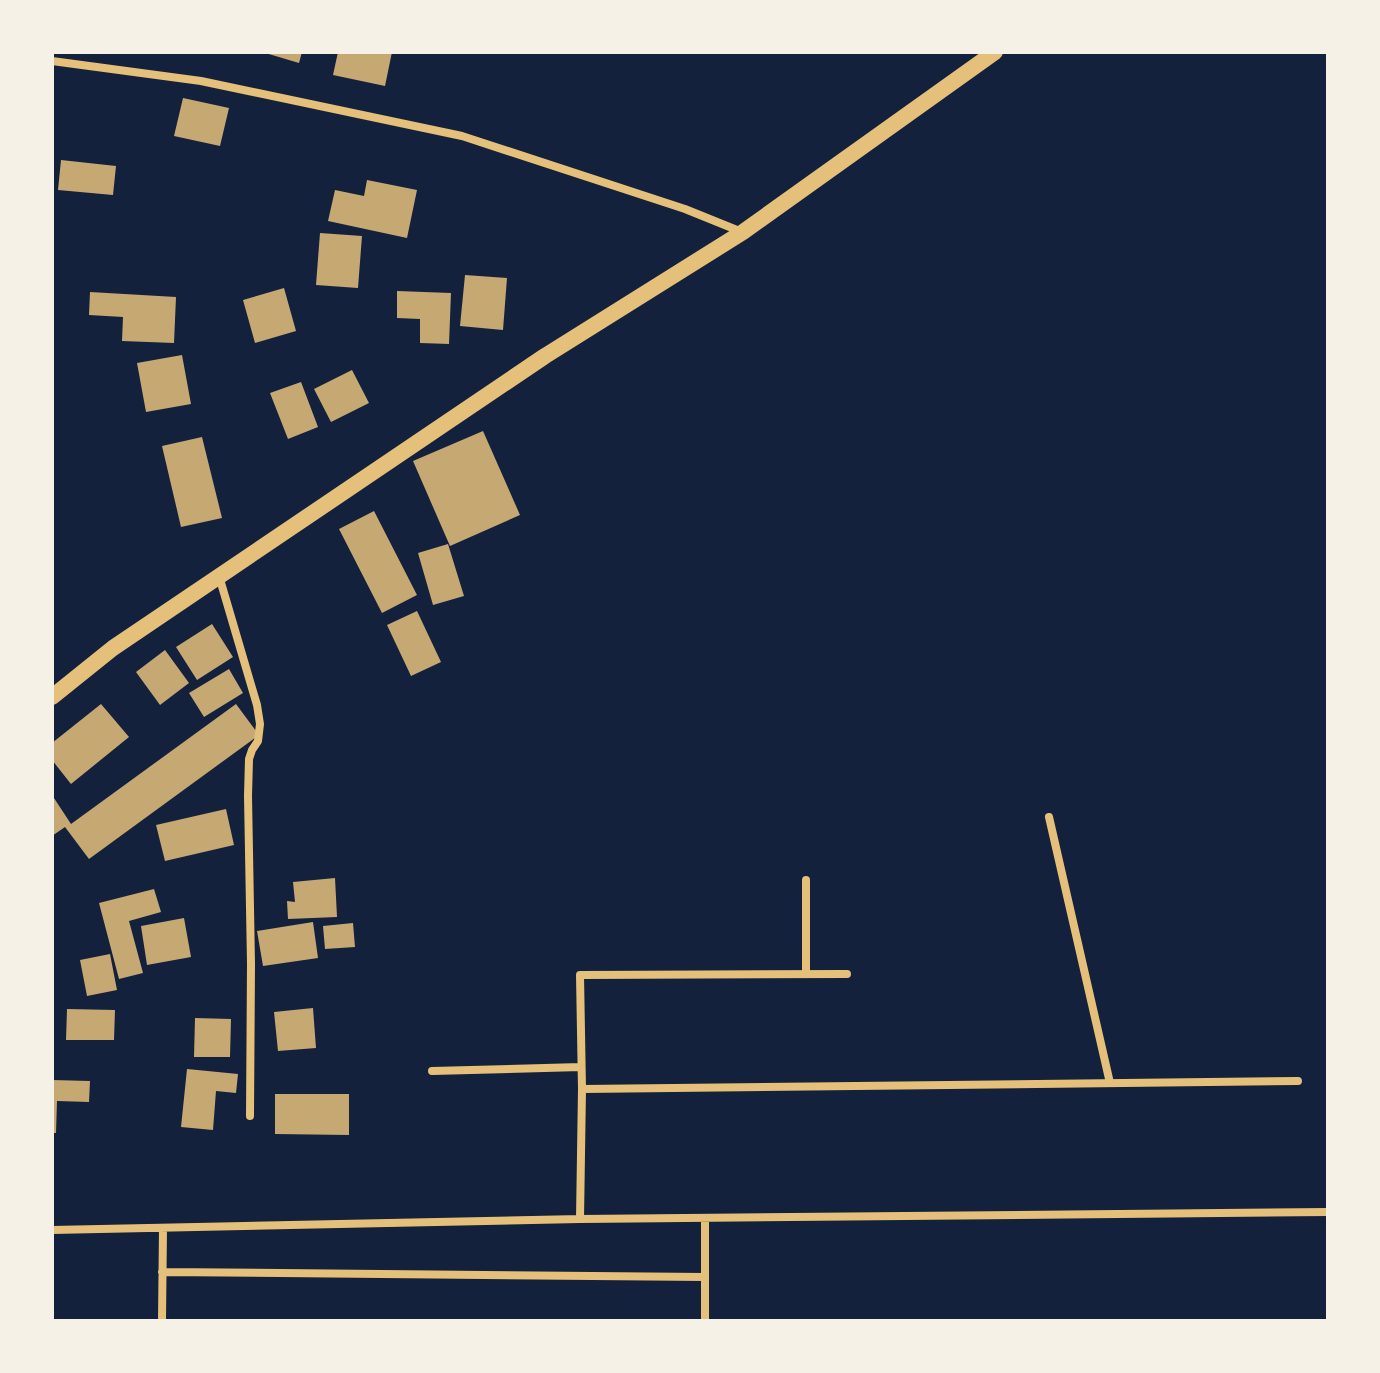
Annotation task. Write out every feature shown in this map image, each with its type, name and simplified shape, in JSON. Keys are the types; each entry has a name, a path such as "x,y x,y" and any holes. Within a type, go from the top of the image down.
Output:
{"main road":[{"path":"52,697 113,648 219,575 545,356 743,232 995,52"}],"street":[{"path":"52,61 201,81 462,136 685,209 743,232"},
{"path":"219,575 260,724 258,741 249,759 248,796 250,1116"},
{"path":"1049,817 1110,1083"},
{"path":"806,880 806,974"},
{"path":"580,1219 580,975 847,974"},
{"path":"432,1071 581,1067"},
{"path":"582,1089 1298,1081"},
{"path":"52,1230 580,1219 1328,1212"},
{"path":"705,1218 705,1321"},
{"path":"162,1321 163,1228"},
{"path":"162,1272 705,1277"}],"building":[{"path":"262,52 302,52 299,63"},
{"path":"338,52 392,52 385,86 333,75"},
{"path":"183,98 229,108 220,146 174,136"},
{"path":"61,160 116,166 113,195 58,190"},
{"path":"367,180 417,190 407,238 328,221 335,190 364,196"},
{"path":"320,233 362,236 358,288 316,285"},
{"path":"465,275 507,278 503,330 460,326"},
{"path":"284,288 296,331 255,343 243,300"},
{"path":"397,291 451,293 449,344 420,343 420,319 397,318"},
{"path":"90,292 176,297 174,343 122,341 123,317 89,315"},
{"path":"182,355 191,404 146,412 137,363"},
{"path":"352,370 369,403 331,422 314,389"},
{"path":"301,382 318,427 288,439 270,393"},
{"path":"483,431 520,515 450,546 413,461"},
{"path":"202,437 222,518 181,527 162,446"},
{"path":"374,511 417,595 382,613 339,529"},
{"path":"448,544 464,596 433,605 418,553"},
{"path":"417,611 441,662 411,676 387,625"},
{"path":"212,624 233,657 197,680 176,647"},
{"path":"165,650 189,683 160,705 136,672"},
{"path":"229,669 243,693 204,717 189,693"},
{"path":"101,704 129,737 71,784 52,760 52,743"},
{"path":"236,704 259,735 89,859 65,827 52,836 52,795 71,824"},
{"path":"226,809 234,845 165,861 156,825"},
{"path":"335,878 337,917 288,919 287,901 295,902 293,882"},
{"path":"154,889 161,912 129,921 143,973 119,979 99,903"},
{"path":"184,918 191,957 147,965 141,926"},
{"path":"313,922 318,958 263,966 257,931"},
{"path":"353,923 355,947 325,949 323,926"},
{"path":"110,954 117,990 87,996 80,960"},
{"path":"313,1008 316,1048 278,1051 274,1012"},
{"path":"67,1009 115,1010 114,1040 66,1040"},
{"path":"195,1018 231,1019 230,1057 194,1057"},
{"path":"187,1069 238,1074 236,1093 216,1091 213,1130 181,1127"},
{"path":"52,1080 90,1081 89,1102 57,1101 56,1133 52,1133"},
{"path":"275,1094 349,1094 349,1135 275,1134"}]}
